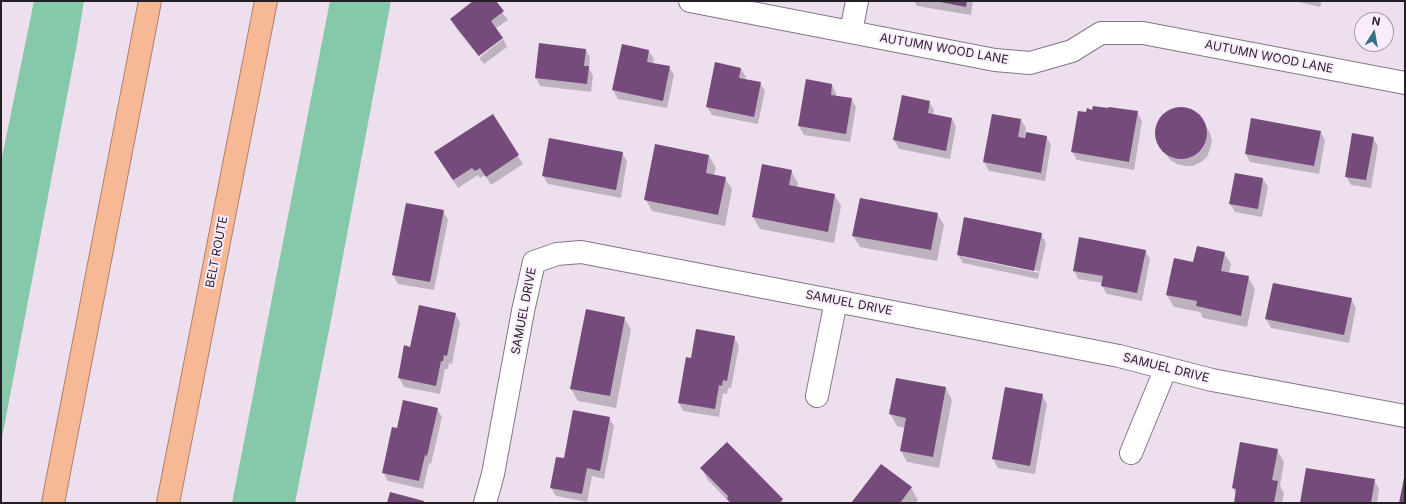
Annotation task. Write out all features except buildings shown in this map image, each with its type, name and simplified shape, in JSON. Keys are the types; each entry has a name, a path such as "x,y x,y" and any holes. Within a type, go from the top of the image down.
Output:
{"highway":[{"path":"53,503 150,1"},
{"name":"BELT ROUTE","path":"168,503 266,1"}],"street":[{"name":"AUTUMN WOOD LANE","path":"690,1 995,60 1030,62 1072,51 1101,33 1143,33 1405,83"},
{"path":"851,32 857,1"},
{"name":"SAMUEL DRIVE","path":"486,503 493,474 523,311 534,262 557,254 581,252 1120,356 1212,380 1405,416"},
{"path":"817,396 836,301"},
{"path":"1131,453 1166,368"}],"green space":[{"path":"34,1 84,1 1,443 1,162"},
{"path":"330,1 391,1 331,320 295,503 232,503"}]}
